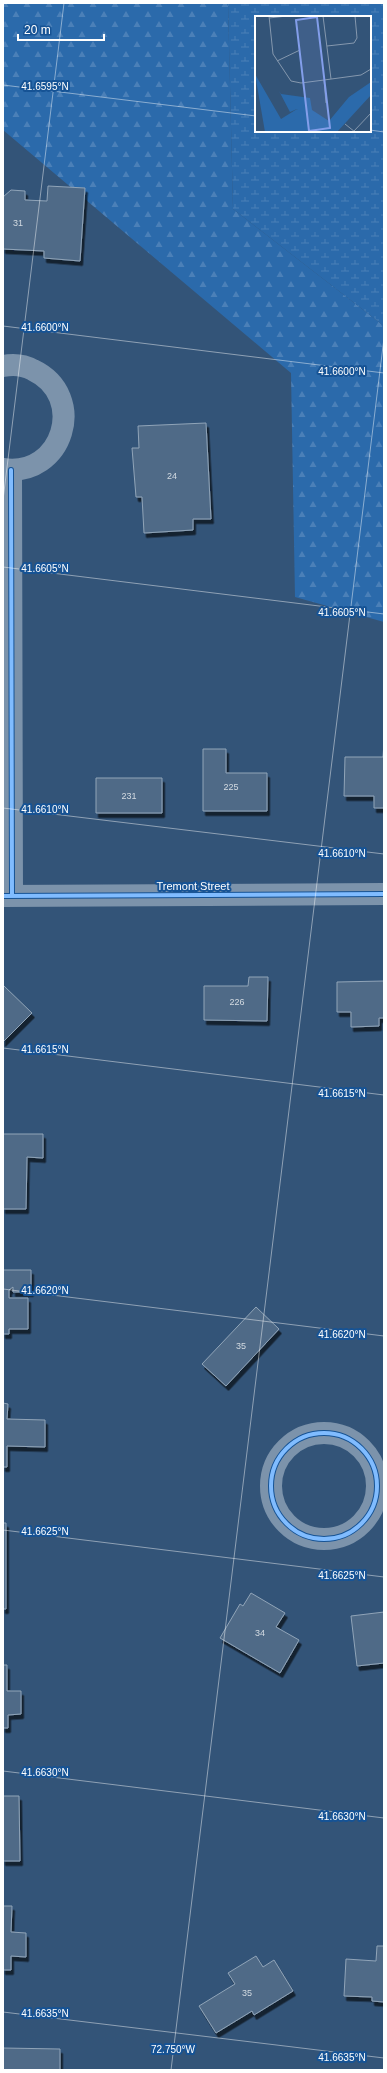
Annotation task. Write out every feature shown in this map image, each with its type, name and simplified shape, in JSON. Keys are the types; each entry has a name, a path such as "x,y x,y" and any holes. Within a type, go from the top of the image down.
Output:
{"street":[{"path":"3,366 9,364 26,366 41,374 54,385 59,395 64,416 62,433 54,448 47,456 28,468 7,470 7,896"},
{"name":"Tremont Street","path":"7,896 384,894"},
{"path":"313,1434 330,1434 346,1438 361,1448 371,1462 376,1478 377,1512 348,1534 332,1539 316,1539 300,1534 287,1525 277,1512 271,1497 270,1481 274,1465 284,1451 297,1440 313,1434"}],"green space":[{"path":"3,3 228,3 233,209 384,326 384,622 295,597 291,373 3,130"},
{"path":"228,3 384,3 384,326 233,209"}],"building":[{"path":"48,186 85,188 80,261 44,258 44,251 3,249 3,197 11,190 25,191 25,200 47,201"},
{"path":"206,423 211,519 193,519 193,530 144,533 142,497 136,497 132,448 139,448 138,426"},
{"path":"384,742 384,808 374,808 374,796 344,796 345,757 383,757"},
{"path":"203,749 226,749 226,773 267,773 267,811 203,811"},
{"path":"96,778 162,778 162,813 96,813"},
{"path":"249,977 268,977 267,1021 204,1020 204,986 248,986"},
{"path":"384,981 384,1018 379,1018 379,1026 351,1027 351,1012 337,1012 337,982"},
{"path":"4,986 32,1013 3,1042 3,987"},
{"path":"3,1134 43,1134 43,1158 27,1157 26,1209 3,1209"},
{"path":"3,1270 31,1270 31,1292 13,1292 13,1287 9,1290 9,1298 28,1298 28,1329 9,1329 9,1334 3,1334"},
{"path":"256,1307 279,1329 226,1386 202,1364"},
{"path":"3,1403 8,1404 7,1419 45,1420 45,1447 7,1446 7,1467 3,1467"},
{"path":"3,1523 6,1523 6,1609 3,1609"},
{"path":"251,1593 285,1613 276,1627 299,1640 280,1673 220,1638 240,1604 243,1606"},
{"path":"384,1612 384,1663 357,1666 351,1616"},
{"path":"3,1665 7,1665 7,1691 21,1691 21,1714 8,1715 8,1728 3,1728"},
{"path":"3,1796 19,1796 20,1861 3,1861"},
{"path":"3,1906 12,1906 11,1932 26,1933 26,1957 11,1956 11,1970 3,1970"},
{"path":"377,1946 384,1946 384,2002 372,2001 372,1997 344,1996 346,1959 376,1961"},
{"path":"256,1956 263,1967 274,1960 293,1991 254,2015 252,2011 216,2033 199,2006 235,1984 228,1973"},
{"path":"3,2048 60,2049 60,2070 3,2070"}],"cycle path":[{"path":"11,470 12,895"},
{"path":"3,896 384,894"},
{"path":"324,1433 344,1437 361,1449 373,1466 377,1486 373,1506 361,1523 344,1535 324,1539 304,1535 287,1523 275,1506 271,1486 275,1466 287,1449 304,1437 324,1433"}]}
